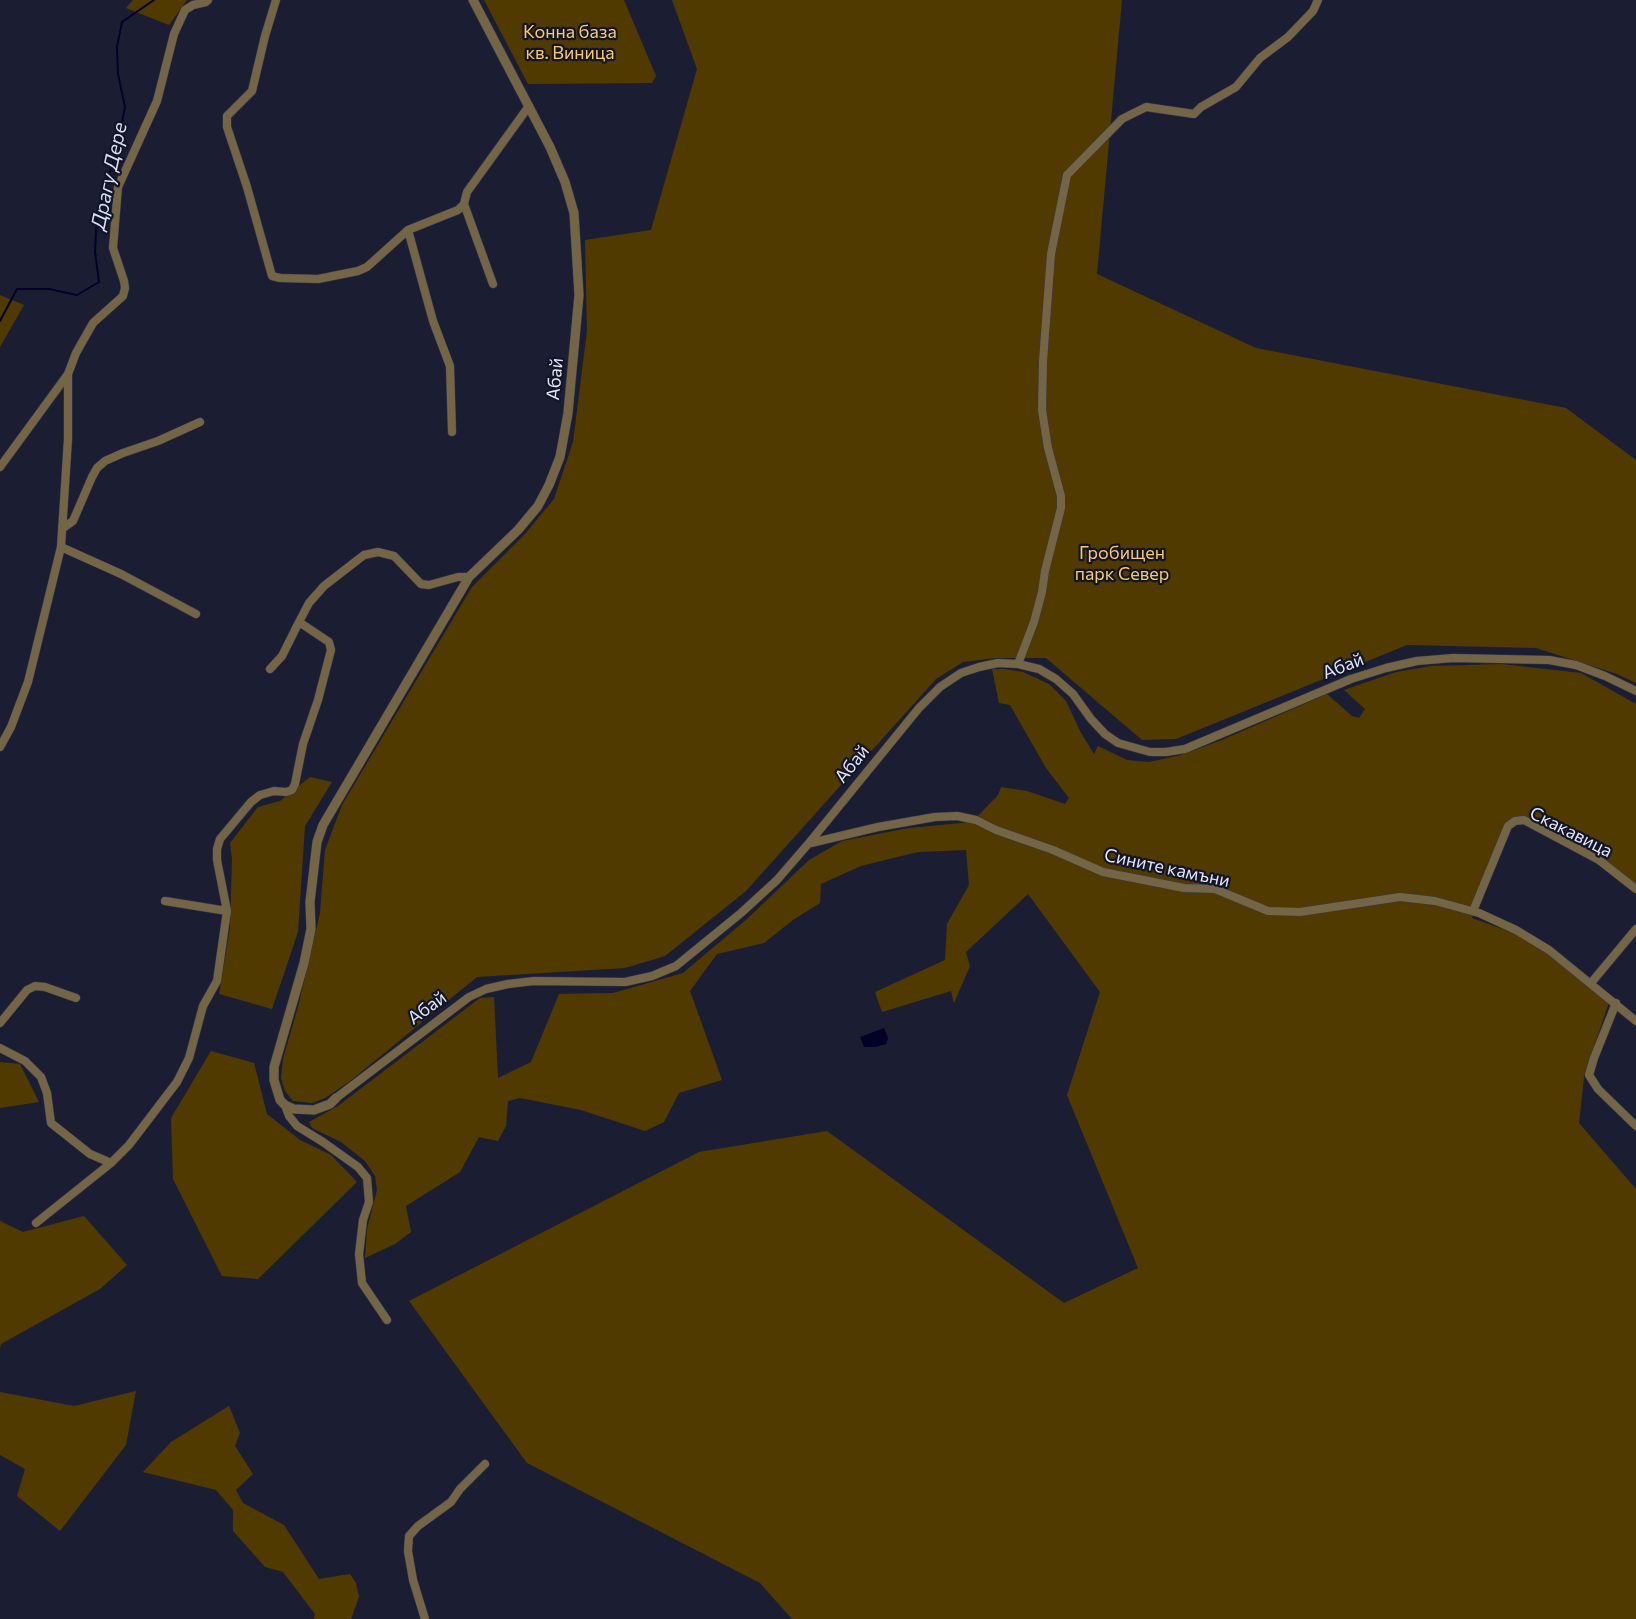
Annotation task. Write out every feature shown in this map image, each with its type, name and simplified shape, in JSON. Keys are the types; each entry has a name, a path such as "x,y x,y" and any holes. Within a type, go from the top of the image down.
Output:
{"street":[{"path":"0,467 68,374 76,353 93,323 123,296 124,281 112,248 118,187 157,101 174,34 185,10 208,0"},
{"path":"276,0 252,91 246,100 227,116 227,127 272,276 318,279 358,271 367,267 408,230 458,210 464,204 467,192 529,106"},
{"name":"Абай","path":"473,0 529,106 561,173 574,213 579,295 568,413 560,457 538,506 518,530 469,577 323,825 317,842 310,902 310,929 304,963 274,1067 274,1080 280,1100 285,1105 305,1111 330,1104 431,1025 469,997 486,989 534,981 625,981 652,976 676,966 777,880 919,708 940,687 961,674 979,667 998,663 1018,664 1039,669 1056,679 1072,694 1091,719 1118,743 1150,752 1166,752 1185,748 1352,679 1417,661 1453,658 1549,660 1576,665 1605,675 1636,691"},
{"path":"1018,664 1034,622 1060,508 1061,496 1048,448 1042,410 1043,360 1052,254 1067,175 1122,119 1146,106 1194,114 1201,107 1236,87 1260,58 1288,37 1313,11 1318,0"},
{"path":"464,204 492,284"},
{"path":"408,230 433,321 450,366 452,432"},
{"path":"0,747 11,728 28,682 60,547 68,439 68,374"},
{"path":"63,528 73,521 92,477 105,461 200,422"},
{"path":"60,547 121,574 196,614"},
{"path":"270,669 282,656 309,603 324,586 364,555 378,552 394,556 421,584 429,585 458,577 469,577"},
{"path":"36,1223 111,1163 129,1145 177,1082 189,1058 203,1006 217,981 226,911 217,860 220,839 251,802 260,795 292,790 331,650 329,642 299,622"},
{"name":"Сините камъни","path":"809,843 878,827 935,817 957,816 976,820 1102,872 1184,888 1225,892 1268,911 1300,912 1400,897 1435,901 1473,911 1516,930 1549,950 1636,1021"},
{"name":"Скакавица","path":"1473,911 1508,826 1515,821 1524,820 1599,860 1636,889"},
{"path":"165,901 226,911"},
{"path":"1591,983 1636,929"},
{"path":"0,1023 27,990 35,986 45,987 76,998"},
{"path":"1616,1003 1589,1075 1598,1089 1636,1126"},
{"path":"0,1048 25,1061 41,1077 47,1093 51,1123 90,1154 111,1163"},
{"path":"285,1105 289,1116 297,1126 358,1167 367,1179 369,1202 363,1220 359,1254 362,1283 387,1320"},
{"path":"425,1619 413,1580 408,1551 409,1536 418,1526 451,1502 484,1464"}],"green space":[{"path":"133,0 187,0 169,25 126,8"},
{"name":"Конна база кв. Виница","path":"484,0 624,0 656,76 652,83 528,84"},
{"name":"Гробищен парк Север","path":"672,0 1122,0 1097,274 1256,348 1566,408 1636,460 1636,683 1617,674 1536,648 1407,645 1176,739 1142,740 1046,658 996,658 963,662 936,679 746,891 665,956 625,968 477,977 349,1082 325,1098 312,1103 293,1101 285,1091 281,1078 283,1059 320,913 325,850 342,805 472,587 525,534 554,499 573,442 587,331 585,240 651,230 697,69"},
{"path":"0,295 24,305 0,347"},
{"path":"1501,664 1581,673 1636,704 1636,884 1599,855 1524,820 1508,826 1472,918 1533,940 1609,1002 1584,1077 1579,1123 1636,1189 1636,1619 792,1619 760,1583 527,1463 409,1301 699,1152 827,1131 1064,1303 1138,1268 1067,1095 1100,992 1028,894 966,952 970,966 954,1003 951,991 882,1012 875,992 945,960 947,924 969,885 966,850 918,852 861,866 821,884 820,903 793,920 764,943 717,954 690,991 722,1080 679,1093 664,1122 645,1131 581,1110 520,1098 508,1101 506,1126 498,1141 479,1137 460,1172 406,1206 411,1232 395,1244 365,1258 367,1229 377,1190 375,1176 365,1161 341,1142 312,1128 309,1122 338,1106 480,998 494,997 498,1078 531,1062 559,994 613,993 683,973 747,919 809,860 842,841 909,828 972,822 998,795 1001,787 1027,791 1065,804 1069,798 1046,768 1010,705 999,703 992,669 1023,672 1049,684 1066,701 1094,754 1098,746 1127,760 1149,762 1181,755 1222,740 1327,694 1352,716 1359,718 1365,709 1344,690 1396,672 1431,666"},
{"path":"310,777 332,782 305,826 298,932 272,1009 219,994 230,928 232,859 230,843 258,807 280,801"},
{"path":"211,1051 254,1063 267,1114 300,1140 331,1155 357,1182 258,1279 222,1276 173,1179 171,1118"},
{"path":"0,1062 20,1064 39,1102 0,1108"},
{"path":"84,1216 127,1265 100,1289 1,1344 0,1349 0,1221 23,1232"},
{"path":"136,1391 126,1445 60,1531 17,1496 25,1469 0,1455 0,1392 74,1406"},
{"path":"229,1406 240,1433 235,1446 253,1474 236,1490 243,1503 284,1525 319,1579 350,1574 356,1583 359,1597 351,1619 314,1619 315,1614 283,1572 265,1567 233,1531 233,1510 216,1490 143,1472 171,1442"}],"shaded area":[{"path":"884,1028 888,1038 886,1044 864,1047 860,1037"}],"waterway":[{"name":"Драгу Дере","path":"0,321 17,289 49,289 77,295 99,282 95,252 97,215 117,148 125,107 118,74 117,47 122,22 154,0"}]}
